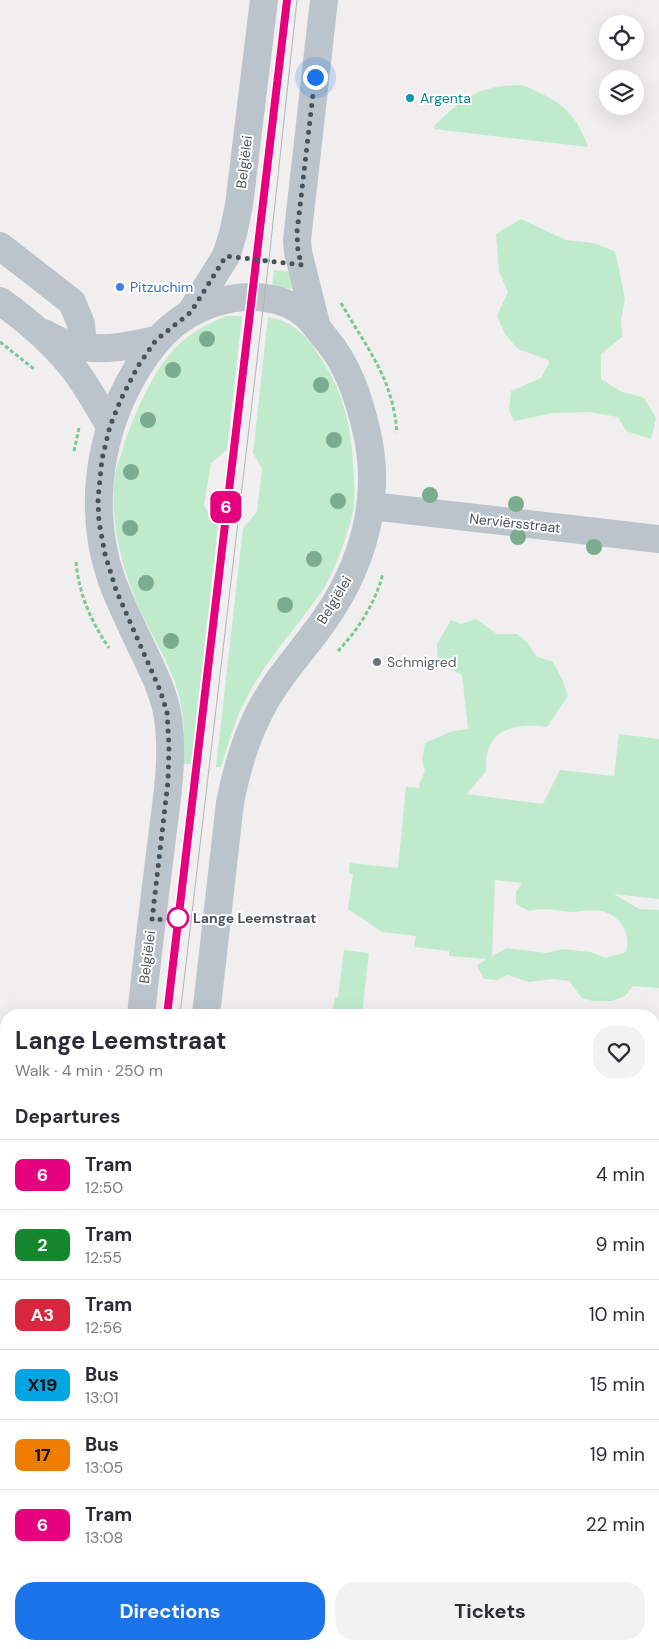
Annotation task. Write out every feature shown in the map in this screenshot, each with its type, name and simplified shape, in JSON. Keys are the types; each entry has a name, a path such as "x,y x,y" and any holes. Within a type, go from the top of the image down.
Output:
{"street":[{"name":"Belgiëlei","path":"191,312 226,256 233,234 239,205 264,0"},
{"name":"Belgiëlei","path":"317,328 298,252 297,232 324,0"},
{"path":"0,246 72,302 81,324 83,347"},
{"name":"Belgiëlei","path":"141,1009 168,786 169,746 167,712 160,690 111,579 99,522 98,499 102,459 110,426 121,399 138,366 156,340 191,312 212,303 252,296 294,307 307,317 333,347 348,372 360,403 369,441 372,477 371,506 362,547 344,588 324,621 277,683 259,713 236,770 230,803 207,1009"},
{"path":"3,309 36,330 65,343 83,347 120,348 156,340"},
{"path":"36,330 75,371 94,398 110,426"},
{"name":"Nerviërsstraat","path":"371,506 659,539"}],"path":[{"path":"226,256 302,265"}],"green space":[{"path":"522,85 545,95 563,107 577,124 588,147 434,129 435,125 455,107 474,94 483,90"},
{"path":"521,219 566,240 593,243 615,251 625,299 621,319 622,337 601,354 601,379 620,391 644,398 656,418 651,439 626,431 618,417 589,412 554,413 514,421 509,410 511,391 541,378 550,361 518,349 505,334 497,316 508,292 499,272 496,234"},
{"path":"274,270 293,272 303,290 272,287"},
{"path":"227,316 242,316 227,450 211,463 204,506 218,526 191,764 183,764 184,724 180,698 172,674 129,583 119,548 114,512 115,474 136,413 158,370 176,347 186,338 212,322"},
{"path":"268,317 289,324 305,337 318,354 335,384 344,406 351,441 354,507 343,546 329,579 313,604 257,679 240,711 221,767 216,767 243,528 257,512 262,469 253,453"},
{"path":"476,619 497,634 517,634 527,642 536,656 553,662 568,696 547,727 522,726 512,728 495,738 490,746 487,757 486,771 467,794 543,804 560,770 614,776 619,734 659,739 659,899 614,894 639,909 659,910 659,988 633,986 625,996 612,1001 593,1001 582,998 569,981 553,979 529,982 508,975 497,980 484,979 477,965 487,959 449,956 449,951 414,947 416,936 382,932 348,909 353,874 349,874 350,863 398,868 406,787 420,788 419,784 425,771 422,761 425,743 453,731 468,729 462,675 438,663 437,644 451,620 461,624","holes":["495,880 522,883 516,892 516,904 529,911 540,909 571,912 598,910 609,913 619,921 626,932 626,952 606,958 590,952 562,949 547,953 507,948 492,956"]},
{"path":"344,950 369,953 363,1009 333,1009 335,997 338,997"}],"tram line":[{"path":"168,1009 287,0"},
{"name":"6","path":"168,1009 287,0"},
{"path":"181,1009 270,250 297,0"}],"place":[{"name":"Argenta","path":"410,98"},
{"name":"Pitzuchim","path":"120,287"},
{"name":"Schmigred","path":"377,662"},
{"name":"Lange Leemstraat","path":"178,918"}],"route":[{"path":"178,918 152,920 168,781 169,746 167,712 160,690 111,579 99,522 98,499 102,459 110,426 138,366 156,340 191,312 226,256 302,265 298,252 297,232 315,77"}]}
